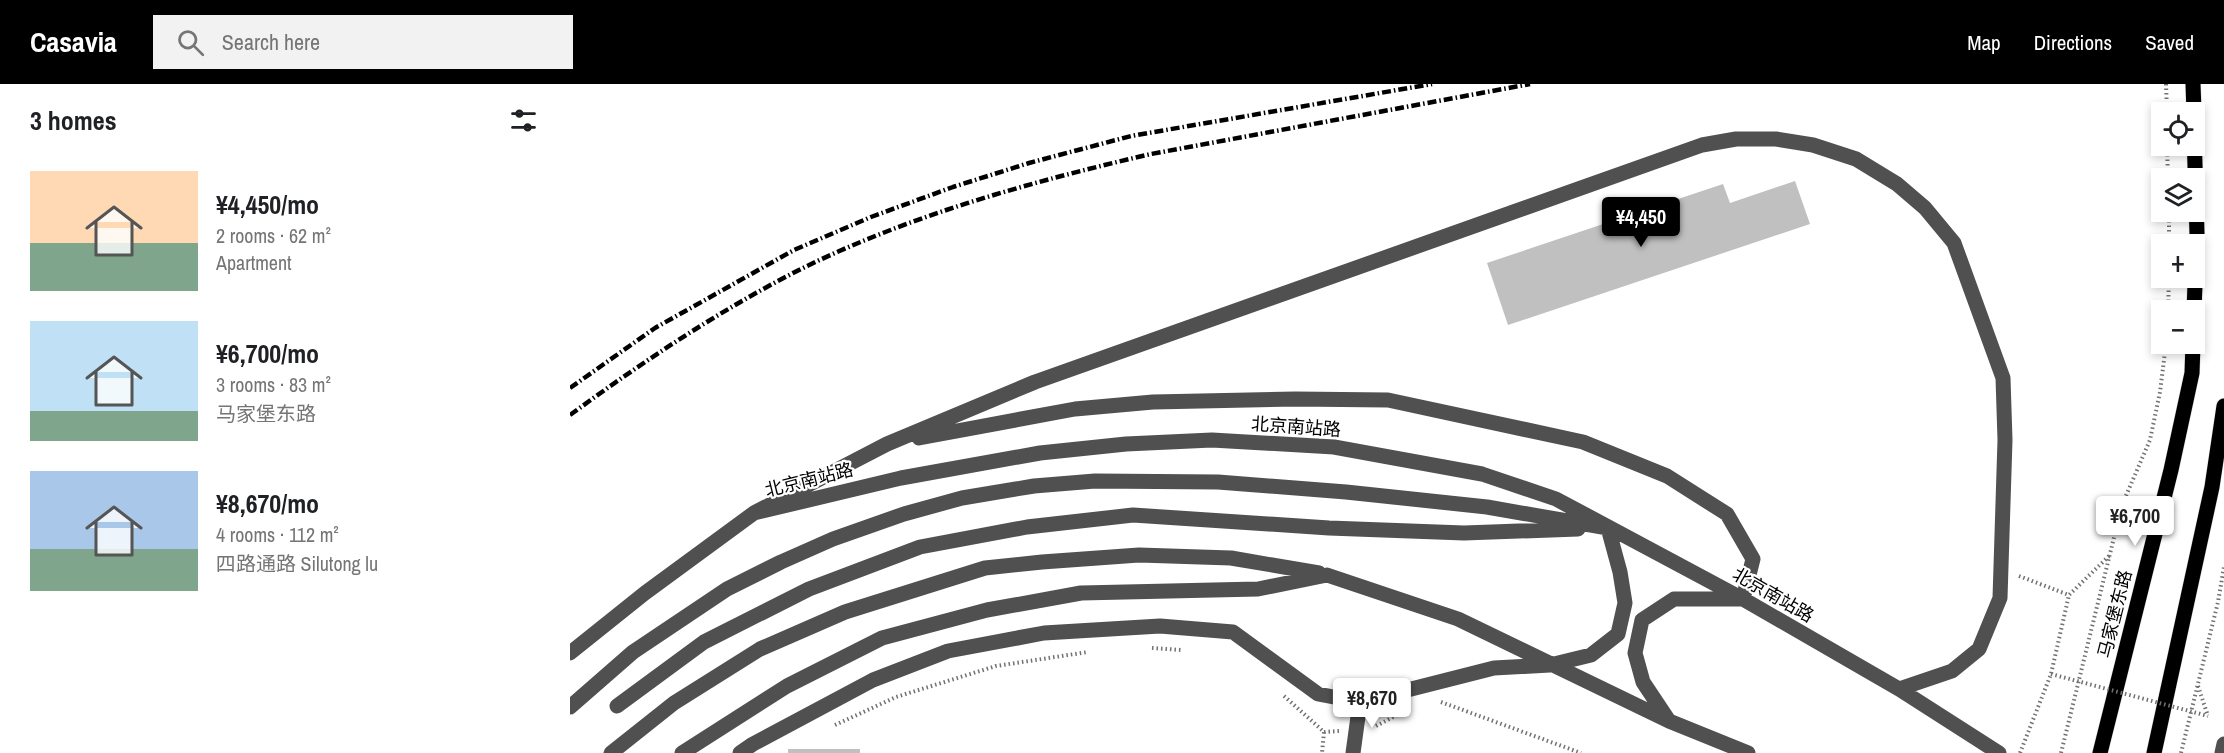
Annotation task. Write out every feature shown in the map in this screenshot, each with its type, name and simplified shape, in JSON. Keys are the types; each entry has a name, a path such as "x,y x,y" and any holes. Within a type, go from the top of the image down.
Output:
{"main road":[{"path":"2193,84 2194,102"},
{"path":"2194,300 2197,234 2195,156"},
{"name":"马家堡东路","path":"2100,753 2171,470 2192,373 2193,354"},
{"path":"2154,753 2212,487 2224,406"}],"street":[{"path":"753,513 887,444 1035,382 1702,145 1736,139 1776,139 1813,145 1856,159 1889,179 1925,208 1954,243 2003,378 2005,440 2000,598 1979,649 1952,671 1899,689"},
{"path":"887,444 1075,409 1153,402 1222,400 1388,400 1582,442 1667,476 1727,514 1753,559 1743,599 1674,599 1642,620 1635,653 1643,682 1668,721"},
{"name":"北京南站路","path":"570,653 645,593 753,513 901,478 1040,453 1126,444 1212,440 1334,447 1482,474 1556,500 1743,599 1899,689 1999,753"},
{"path":"570,707 633,652 727,589 833,539 904,514 962,498 1034,486 1095,481 1218,482 1346,492 1487,507 1608,528"},
{"path":"617,706 704,642 809,589 920,547 1027,527 1133,515 1329,528 1464,533 1608,528"},
{"path":"740,753 873,680 948,651 1044,633 1160,626 1233,632 1318,694 1360,702 1494,668 1550,665 1591,655 1618,634 1625,603 1620,572 1608,528"},
{"path":"611,753 674,703 760,649 845,612 985,568 1139,555 1231,558 1327,575 1458,619 1668,721 1748,753"},
{"path":"682,753 787,686 882,638 987,610 1081,593 1258,589 1327,575"},
{"path":"1353,753 1360,702"},
{"path":"2222,753 2224,744"}],"path":[{"path":"2166,84 2167,102"},
{"path":"2061,753 2122,505 2151,440 2165,354"},
{"path":"2020,753 2051,675 2069,595 2110,556"},
{"path":"2181,753 2218,602 2224,567"},
{"path":"2001,570 2069,595"},
{"path":"1148,648 1191,650"},
{"path":"826,729 896,697 996,666 1094,651"},
{"path":"2051,675 2208,716 2198,685"},
{"path":"1281,693 1324,732 1322,753"},
{"path":"1437,701 1581,753"},
{"path":"1378,725 1407,710"}],"building":[{"path":"1795,181 1810,224 1508,325 1487,263 1723,184 1730,203"},
{"path":"788,749 860,749 860,753 788,753"}],"railway":[{"path":"570,388 655,328 794,250 871,217 953,187 1029,163 1131,136 1432,84"},
{"path":"570,415 683,337 771,285 843,250 929,216 1018,188 1151,154 1530,84"}]}
